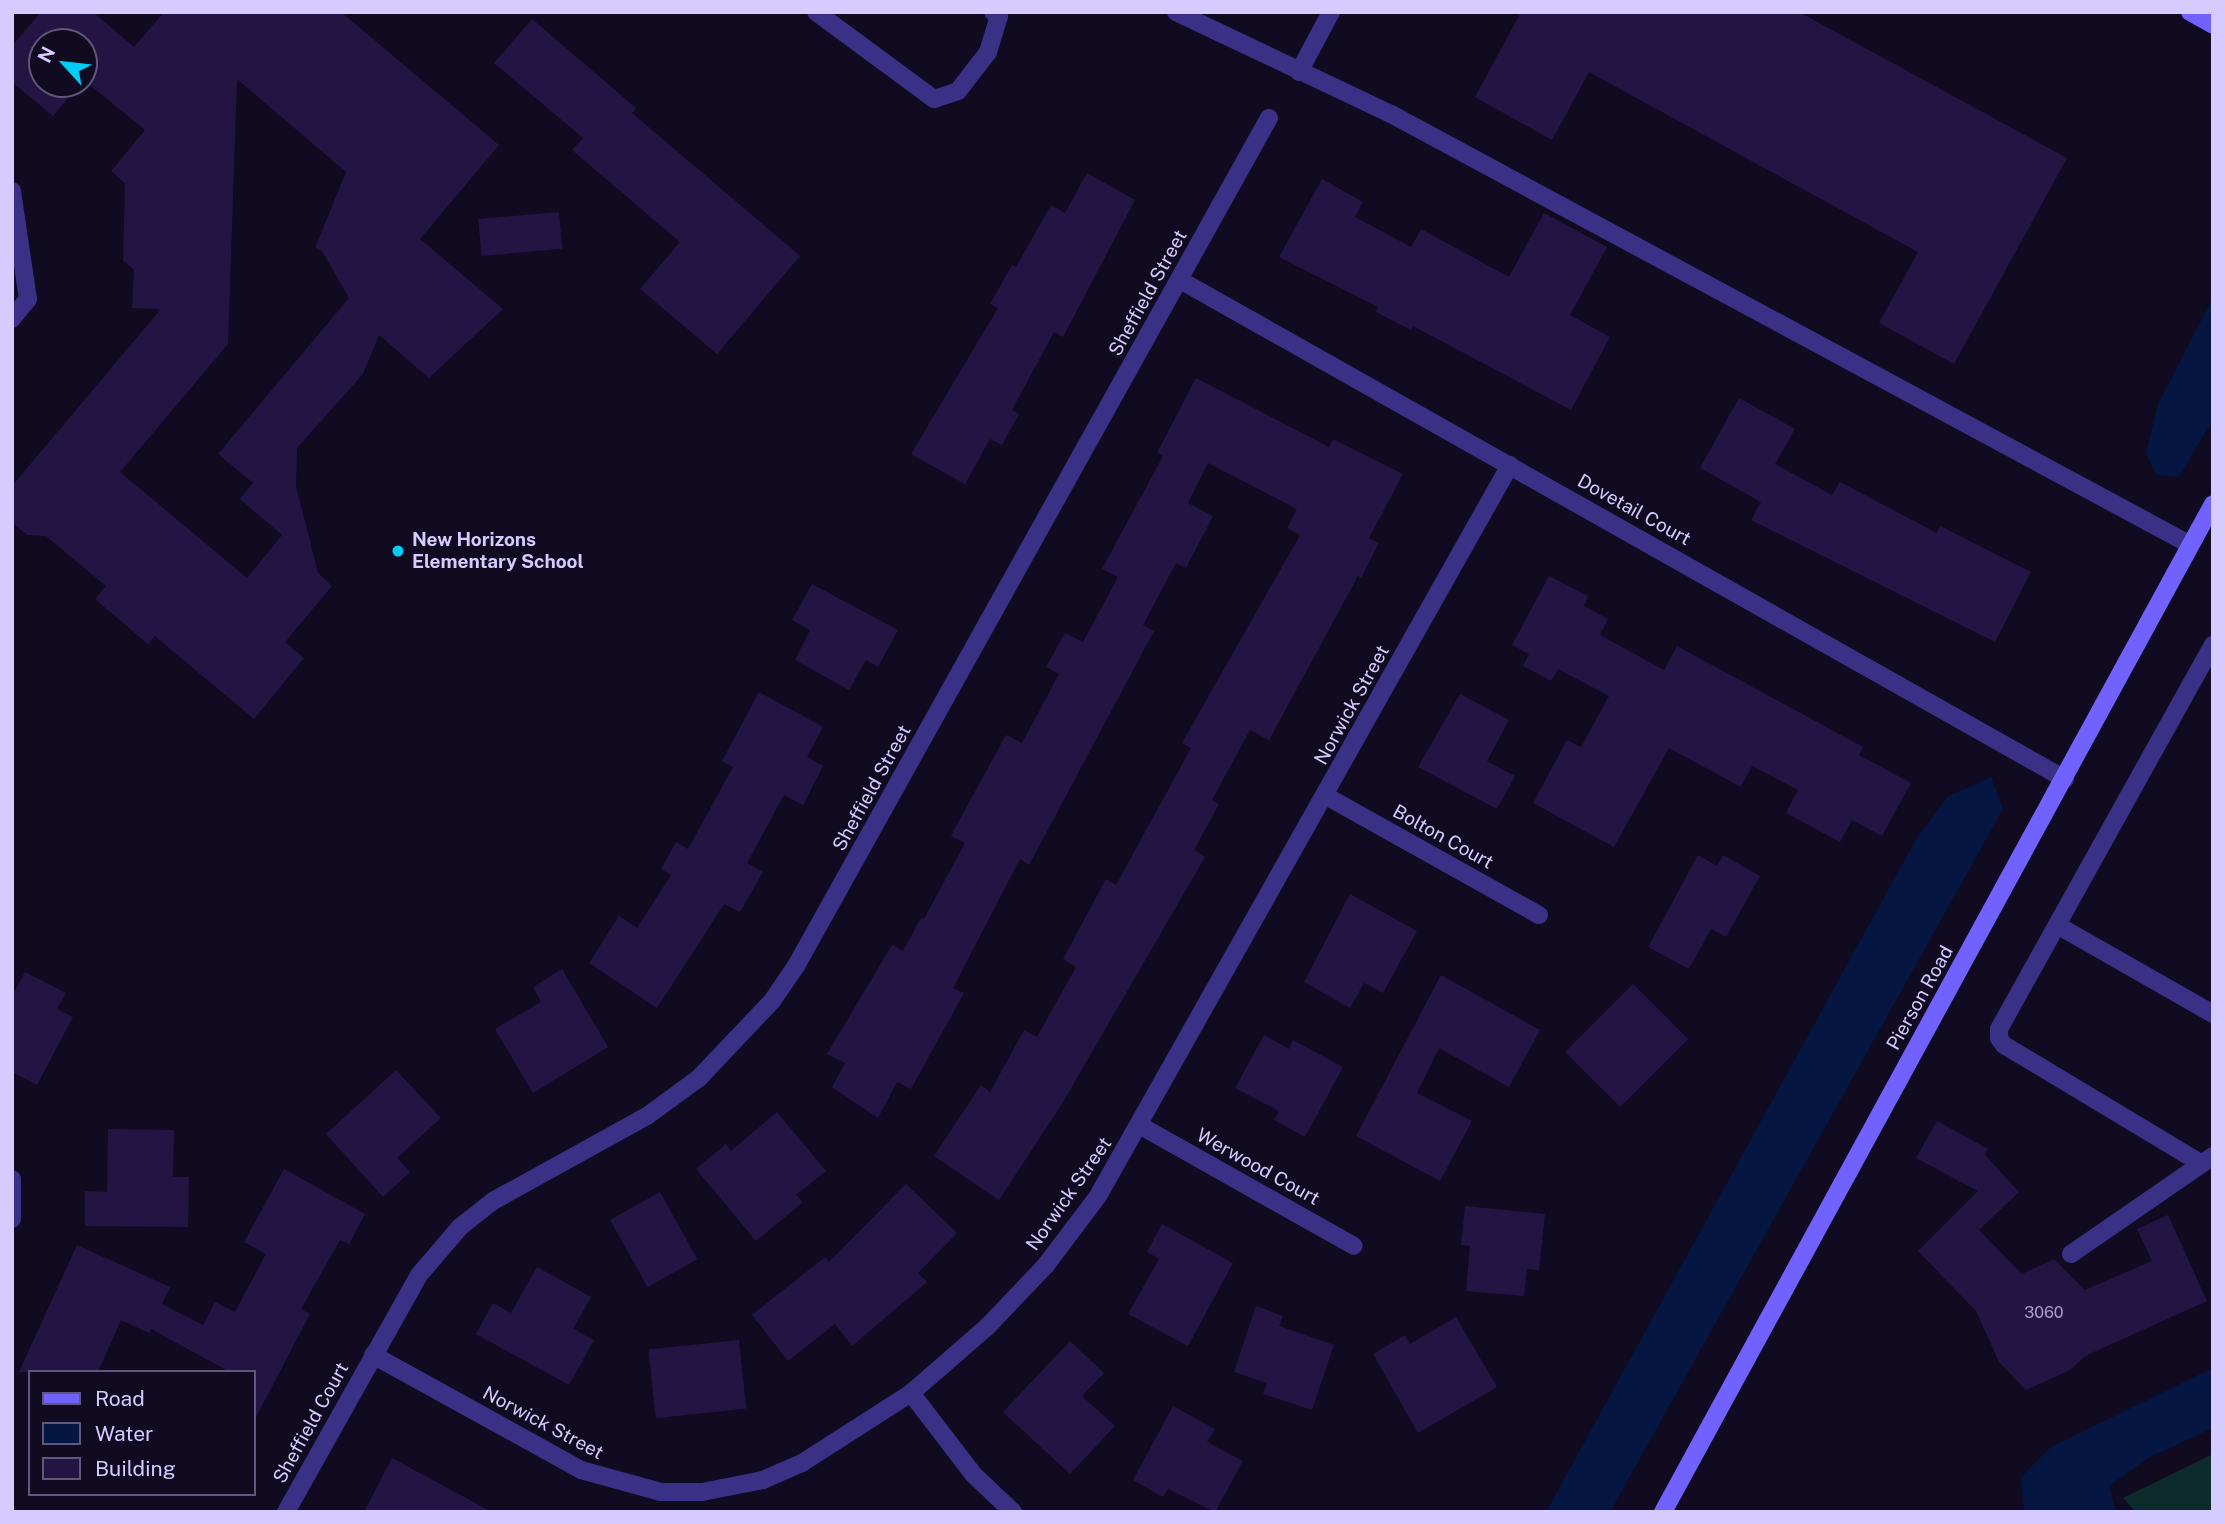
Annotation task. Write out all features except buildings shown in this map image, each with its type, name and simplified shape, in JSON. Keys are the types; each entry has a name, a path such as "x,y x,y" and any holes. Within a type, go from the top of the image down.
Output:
{"street":[{"path":"817,12 934,99 958,91 988,52 999,16 993,12"},
{"path":"1176,12 1391,114 2189,544"},
{"path":"1298,72 1331,12"},
{"path":"2190,12 2213,25"},
{"name":"Sheffield Street","path":"373,1355 419,1275 460,1227 493,1201 657,1108 699,1078 772,1001 796,966 1269,118"},
{"path":"12,191 28,299 12,319"},
{"name":"Dovetail Court","path":"1180,280 2065,779"},
{"name":"Norwick Street","path":"373,1355 581,1470 661,1492 702,1492 763,1480 802,1463 911,1393 987,1327 1046,1265 1098,1196 1141,1126 1510,465"},
{"name":"Pierson Road","path":"1663,1512 2213,504"},
{"path":"2071,1254 2207,1160 2004,1045 1999,1038 1999,1029 2213,644"},
{"name":"Bolton Court","path":"1326,796 1539,915"},
{"path":"2057,925 2213,1014"},
{"name":"Werwood Court","path":"1141,1126 1354,1246"},
{"path":"12,1179 12,1219"},
{"name":"Sheffield Court","path":"286,1512 373,1355"},
{"path":"911,1393 974,1475 1013,1512"}],"green space":[{"path":"2213,1454 2213,1512 2136,1512 2123,1498"}],"water":[{"path":"2213,298 2213,419 2179,477 2156,475 2146,453 2158,404"},
{"path":"1991,777 2003,809 1610,1512 1546,1512 1915,841 1947,797"},
{"path":"2213,1368 2213,1428 2150,1457 2109,1486 2116,1512 2024,1512 2021,1477 2051,1447"}],"place":[{"name":"New Horizons Elementary School","path":"398,551"}]}
